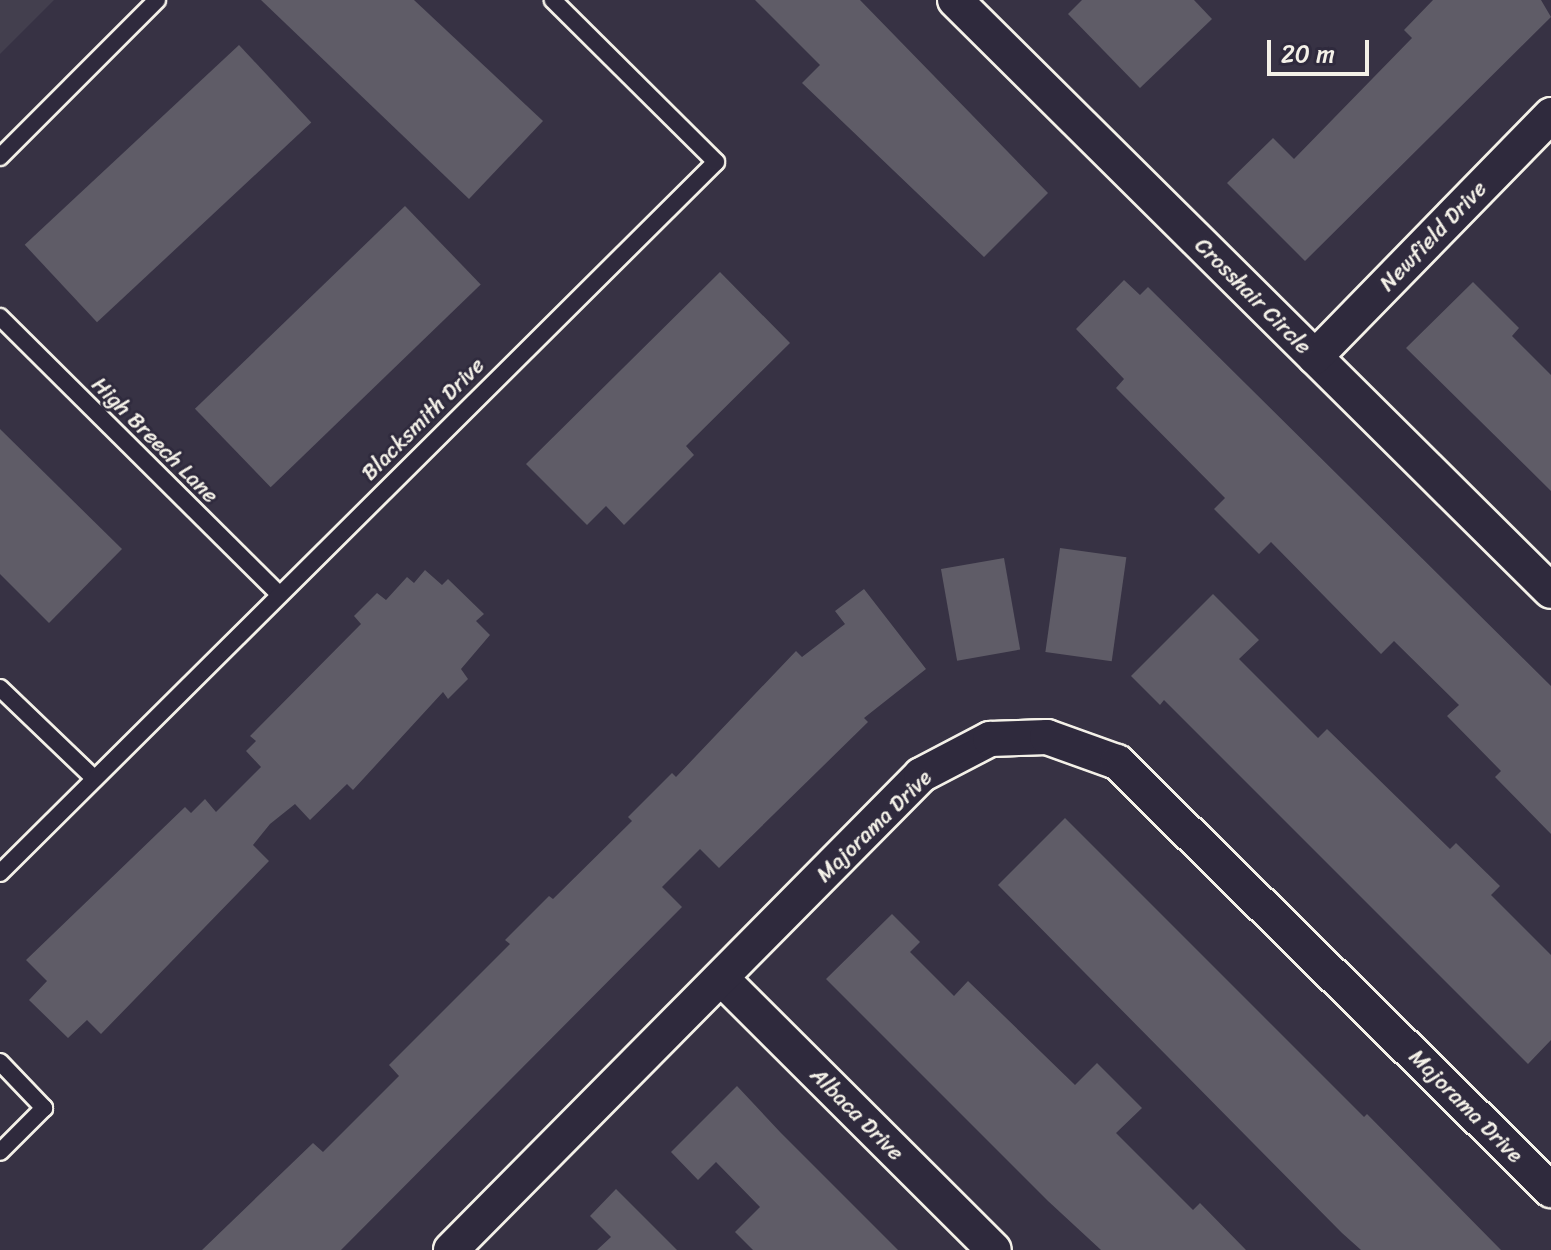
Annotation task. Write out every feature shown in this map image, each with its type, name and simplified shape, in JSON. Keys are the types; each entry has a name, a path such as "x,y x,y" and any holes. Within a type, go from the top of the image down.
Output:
{"street":[{"name":"Crosshair Circle","path":"969,4 1315,357 1551,591"},
{"name":"Newfield Drive","path":"1315,357 1551,115"},
{"name":"Majorama Drive","path":"451,1250 921,775 990,739 1047,737 1117,762 1551,1190"},
{"name":"Albaca Drive","path":"721,978 994,1250"}],"lane":[{"path":"0,157 157,0"},
{"name":"Blacksmith Drive","path":"0,873 716,162 553,0"},
{"name":"High Breech Lane","path":"0,317 279,594"},
{"path":"0,688 94,778"},
{"path":"0,1062 44,1108 0,1152"}],"shaded area":[{"path":"0,0 54,0 0,54"}],"building":[{"path":"261,0 414,0 543,121 469,199"},
{"path":"755,0 860,0 1048,193 984,257 802,83 820,65"},
{"path":"1082,0 1194,0 1212,19 1140,88 1068,14"},
{"path":"1433,0 1541,0 1551,17 1305,261 1227,183 1273,138 1294,159 1412,38 1404,30"},
{"path":"239,45 311,123 97,322 25,245"},
{"path":"405,206 481,284 271,487 195,409"},
{"path":"720,272 790,343 686,446 694,455 624,525 606,506 587,525 526,464"},
{"path":"1124,280 1140,295 1148,287 1551,686 1551,834 1495,777 1501,771 1447,716 1459,705 1394,641 1381,654 1271,542 1259,554 1214,509 1225,498 1116,388 1124,379 1076,329"},
{"path":"1473,282 1519,328 1512,336 1551,375 1551,491 1406,348"},
{"path":"0,429 122,549 49,623 0,574"},
{"path":"1060,548 1126,557 1112,661 1045,652"},
{"path":"1004,558 1020,650 957,661 941,569"},
{"path":"425,570 442,585 448,579 484,614 476,621 490,635 461,669 468,679 448,699 443,692 353,790 347,784 310,820 295,804 270,824 253,845 269,861 101,1034 87,1020 68,1038 29,1000 47,981 26,960 185,807 191,813 205,799 216,812 261,767 246,751 256,741 250,736 361,624 354,616 377,593 386,600 407,577 414,583"},
{"path":"864,589 926,669 864,718 868,722 719,868 700,849 662,887 682,907 341,1250 202,1250 313,1143 323,1152 399,1076 389,1065 510,944 505,940 549,896 553,899 632,821 628,817 672,773 676,777 796,651 802,657 845,624 835,611"},
{"path":"1213,594 1259,640 1239,659 1318,738 1327,729 1450,849 1456,843 1500,886 1491,895 1551,955 1551,1040 1528,1064 1164,700 1160,705 1131,676"},
{"path":"1065,818 1501,1250 1361,1250 1342,1233 998,885"},
{"path":"892,914 920,942 910,952 954,996 968,981 1075,1085 1097,1063 1142,1108 1116,1133 1193,1210 1200,1203 1246,1250 1101,1250 1048,1201 826,979"},
{"path":"737,1086 898,1250 753,1250 735,1232 760,1207 716,1162 698,1180 671,1152"},
{"path":"616,1189 677,1250 597,1250 611,1237 590,1216"}]}
